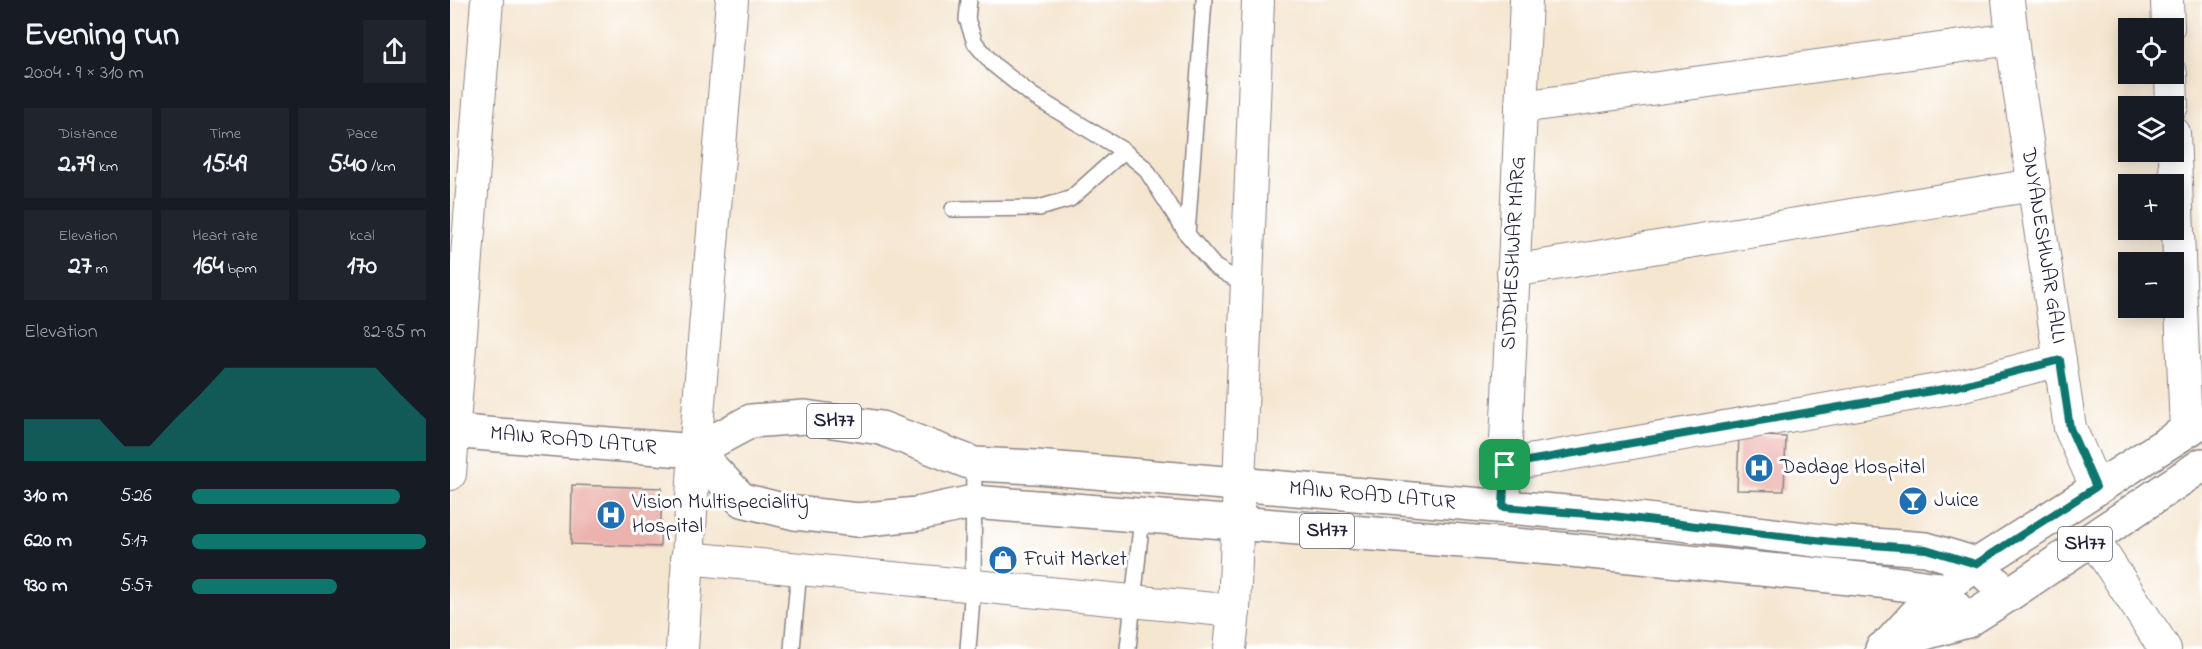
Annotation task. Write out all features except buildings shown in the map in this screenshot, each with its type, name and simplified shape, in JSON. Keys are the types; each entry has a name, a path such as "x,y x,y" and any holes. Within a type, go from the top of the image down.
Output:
{"main road":[{"name":"SH77","path":"974,465 881,429 805,417 751,421 695,451 742,500 795,513 858,520 917,514 973,502 1550,548 1939,589 2194,426"},
{"name":"MAIN ROAD LATUR","path":"452,431 695,451"},
{"name":"MAIN ROAD LATUR","path":"974,465 1036,467 1613,516 1832,542 1926,549 1976,564 2008,596"},
{"name":"SH77","path":"1966,621 2008,596 2202,465"},
{"path":"1939,589 1966,621 1886,646 1939,589"}],"street":[{"path":"450,474 458,267 488,0"},
{"path":"682,649 695,451 732,0"},
{"path":"1230,649 1234,611 1257,0"},
{"name":"SIDDHESHWAR MARG","path":"1503,507 1526,0"},
{"name":"DNYANESHWAR GALLI","path":"2008,0 2070,428 2096,487"},
{"path":"2167,0 2168,18"},
{"path":"1521,107 2012,39"},
{"path":"2176,162 2194,426"},
{"path":"1514,271 2033,185"},
{"path":"1505,465 1955,387 2060,360"},
{"path":"2092,539 2165,649"},
{"path":"687,558 1234,611"}],"lane":[{"path":"969,0 967,19 975,43 994,65 1033,96 1124,151 1145,168 1187,234 1215,267 1246,285"},
{"path":"1187,234 1204,0"},
{"path":"953,209 1039,208 1070,199 1124,151"},
{"path":"968,649 973,586 974,465"},
{"path":"1128,649 1142,517"},
{"path":"792,649 799,569"}],"place":[{"name":"Dadage Hospital","path":"1759,468"},
{"name":"Juice","path":"1913,501"},
{"name":"Vision Multispeciality Hospital","path":"611,515"},
{"name":"Fruit Market","path":"1003,560"}],"route":[{"path":"2060,360 2070,428 2096,487 1976,564 1926,549 1832,542 1613,516 1503,507 1505,465 1955,387 2060,360"}]}
